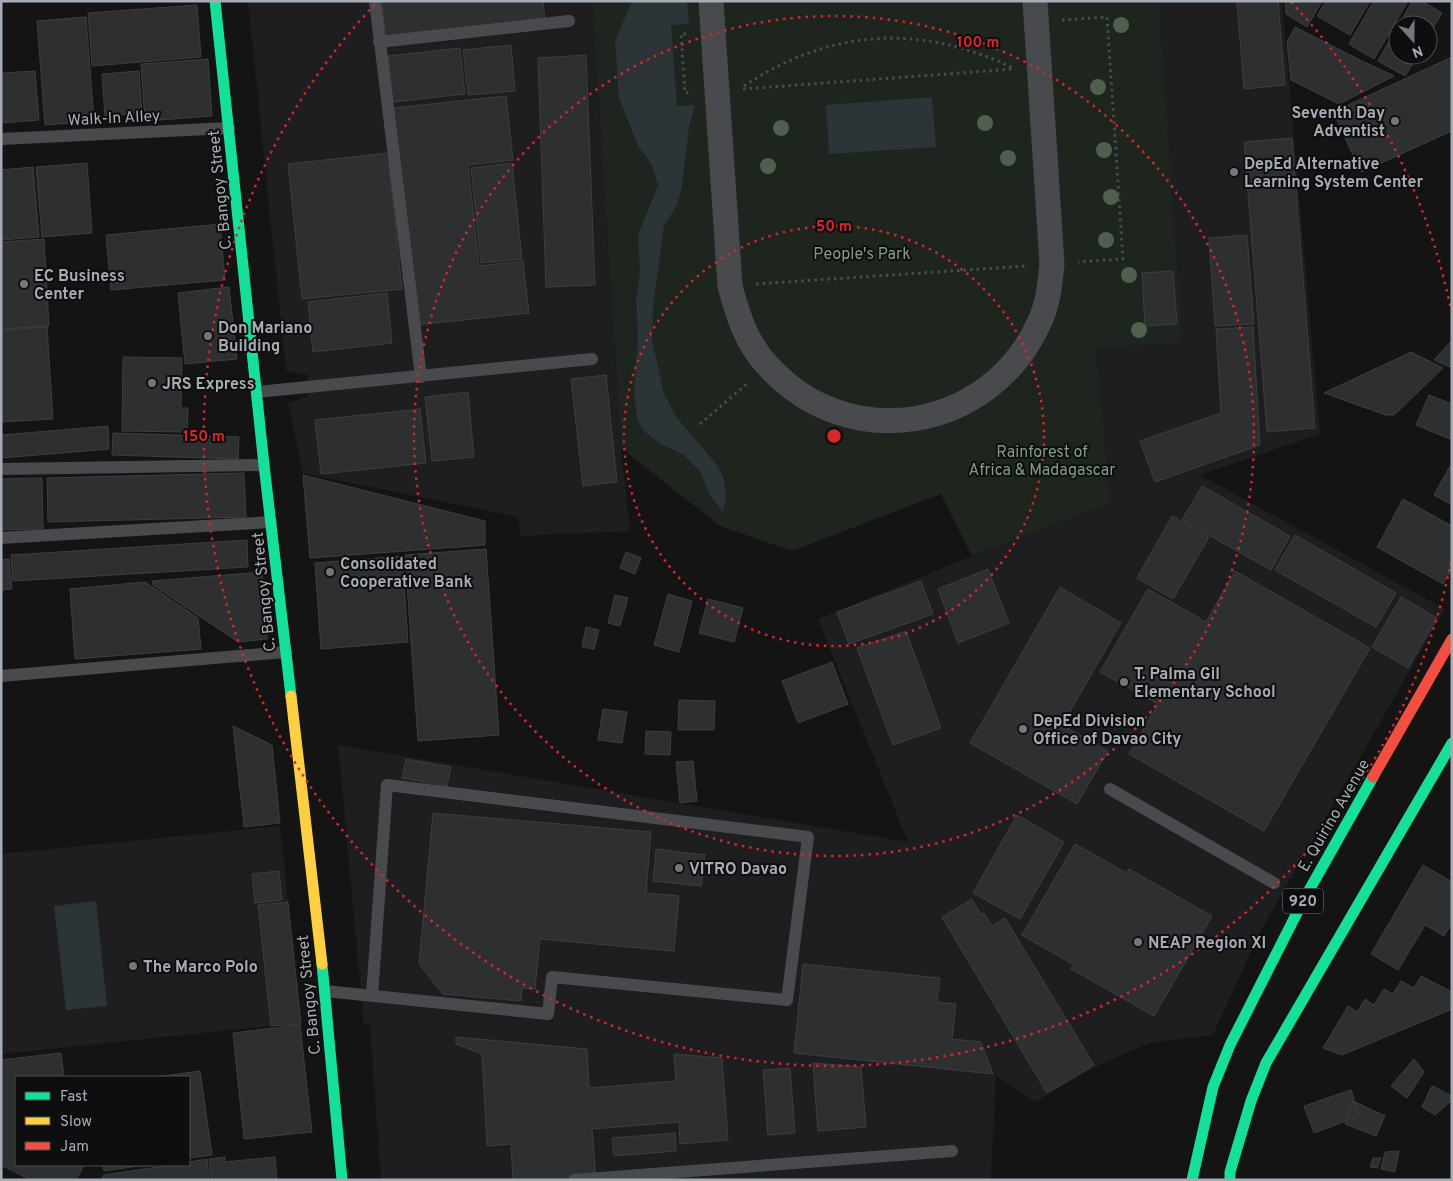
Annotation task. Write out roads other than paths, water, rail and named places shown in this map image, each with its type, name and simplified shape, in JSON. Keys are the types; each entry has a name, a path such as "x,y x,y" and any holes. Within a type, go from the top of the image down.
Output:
{"main road":[{"name":"C. Bangoy Street","path":"215,1 264,464 325,991 342,1180"},
{"name":"E. Quirino Avenue","path":"1192,1180 1213,1087 1230,1045 1303,901 1452,639"},
{"path":"1230,1180 1230,1172 1251,1101 1266,1063 1452,743"}],"street":[{"path":"711,1 730,286 737,315 750,342 768,366 789,387 814,403 842,415 871,421 901,421 930,416 958,407 984,391 1007,372 1026,348 1040,322 1049,293 1052,264 1036,12"}],"lane":[{"path":"375,1 421,377"},
{"path":"380,42 569,21"},
{"name":"Walk-In Alley","path":"1,139 228,128"},
{"path":"257,392 592,359"},
{"path":"1,468 264,464"},
{"path":"1,538 271,522"},
{"path":"1,676 286,652"},
{"path":"325,991 372,996 548,1014 552,977 787,1000 808,837 388,785 372,996"},
{"path":"1110,789 1274,883"},
{"path":"574,1180 952,1151"}],"place":[{"name":"Seventh Day Adventist","path":"1395,121"},
{"name":"DepEd Alternative Learning System Center","path":"1234,172"},
{"name":"EC Business Center","path":"24,284"},
{"name":"Don Mariano Building","path":"208,336"},
{"name":"JRS Express","path":"152,383"},
{"name":"Consolidated Cooperative Bank","path":"330,572"},
{"name":"T. Palma Gil Elementary School","path":"1124,682"},
{"name":"DepEd Division Office of Davao City","path":"1023,729"},
{"name":"VITRO Davao","path":"679,868"},
{"name":"NEAP Region XI","path":"1138,942"},
{"name":"The Marco Polo","path":"133,966"}],"park label":[{"name":"People's Park","path":"862,253"},
{"name":"Rainforest of Africa & Madagascar","path":"1042,460"}]}
